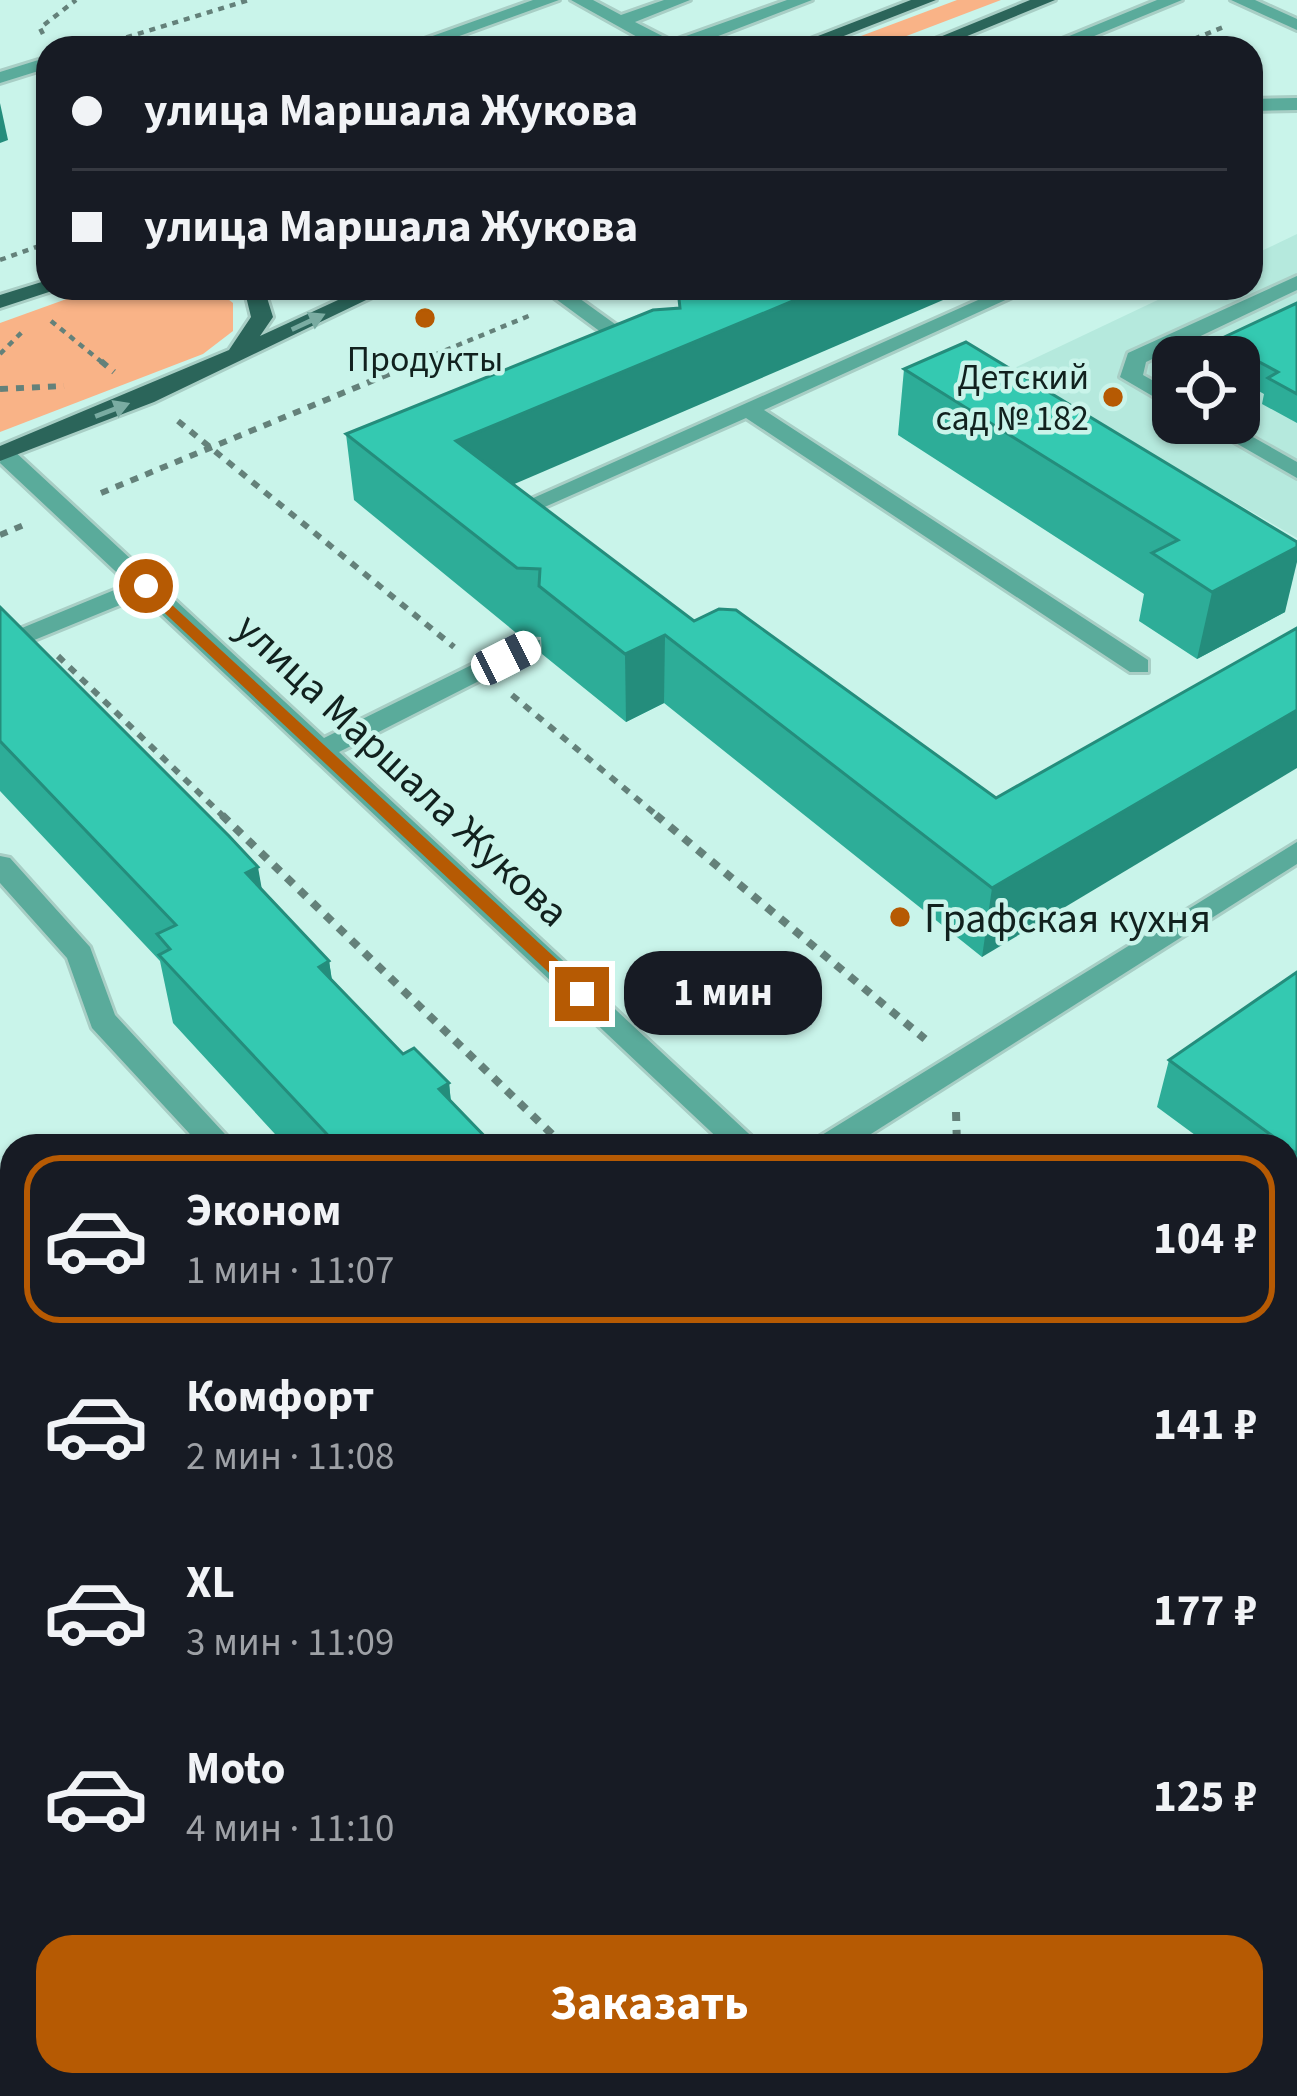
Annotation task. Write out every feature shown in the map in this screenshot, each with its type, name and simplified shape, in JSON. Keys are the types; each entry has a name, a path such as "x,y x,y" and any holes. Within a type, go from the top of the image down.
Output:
{"main road":[{"path":"829,36 927,0"},
{"path":"953,36 1046,0"},
{"path":"0,302 36,290"},
{"path":"236,356 262,317 257,300"},
{"path":"1,453 236,356 355,300"}],"street":[{"path":"444,36 550,0"},
{"path":"580,0 648,36"},
{"path":"620,21 681,0"},
{"path":"704,36 803,0"},
{"path":"1080,36 1173,0"},
{"path":"1240,0 1297,25"},
{"path":"0,78 36,66"},
{"path":"1263,105 1297,104"},
{"path":"1263,298 1297,282"},
{"path":"568,300 667,369"},
{"path":"539,540 507,515 995,300"},
{"path":"1183,336 1259,300"},
{"path":"1152,350 1136,358 1131,377 1152,389"},
{"path":"709,427 713,399"},
{"path":"749,410 1139,666"},
{"path":"1249,444 1297,471"},
{"name":"улица Маршала Жукова","path":"1,453 733,1134"},
{"path":"0,646 146,586"},
{"path":"321,750 531,645"},
{"path":"847,1134 1297,851"},
{"path":"0,865 80,953 102,1020 209,1134"}],"path":[{"path":"44,36 40,28 76,0"},
{"path":"131,36 249,0"},
{"path":"0,260 36,247"},
{"path":"0,535 545,300"},
{"path":"34,632 552,1134"}],"shaded area":[{"path":"957,0 1001,0 906,36 861,36"},
{"name":"Детский сад № 182","path":"1297,234 1297,538 1008,371 1158,300 1263,300 1263,250"},
{"path":"64,300 233,303 233,331 203,354 0,432 0,323"}],"building":[{"path":"679,300 795,300 456,441 694,621 719,609 736,610 996,798 1297,628 1297,710 992,888 665,635 625,654 539,586 540,569 517,568 346,434 653,310 680,308"},
{"path":"1297,303 1297,394 1268,378 1278,372 1260,362 1260,336 1227,336"},
{"path":"966,342 1297,542 1297,547 1212,592 1152,553 1178,540 904,369"},
{"path":"0,607 258,867 246,873 329,961 319,967 403,1054 414,1048 449,1083 439,1089 482,1134 327,1134 159,955 170,949 157,934 176,925 0,741"},
{"path":"1297,972 1297,1134 1270,1134 1169,1060"}],"place":[{"name":"Продукты","path":"425,318"},
{"name":"Детский сад № 182","path":"1113,397"},
{"name":"Графская кухня","path":"900,917"}],"route":[{"path":"146,586 582,994"}]}
